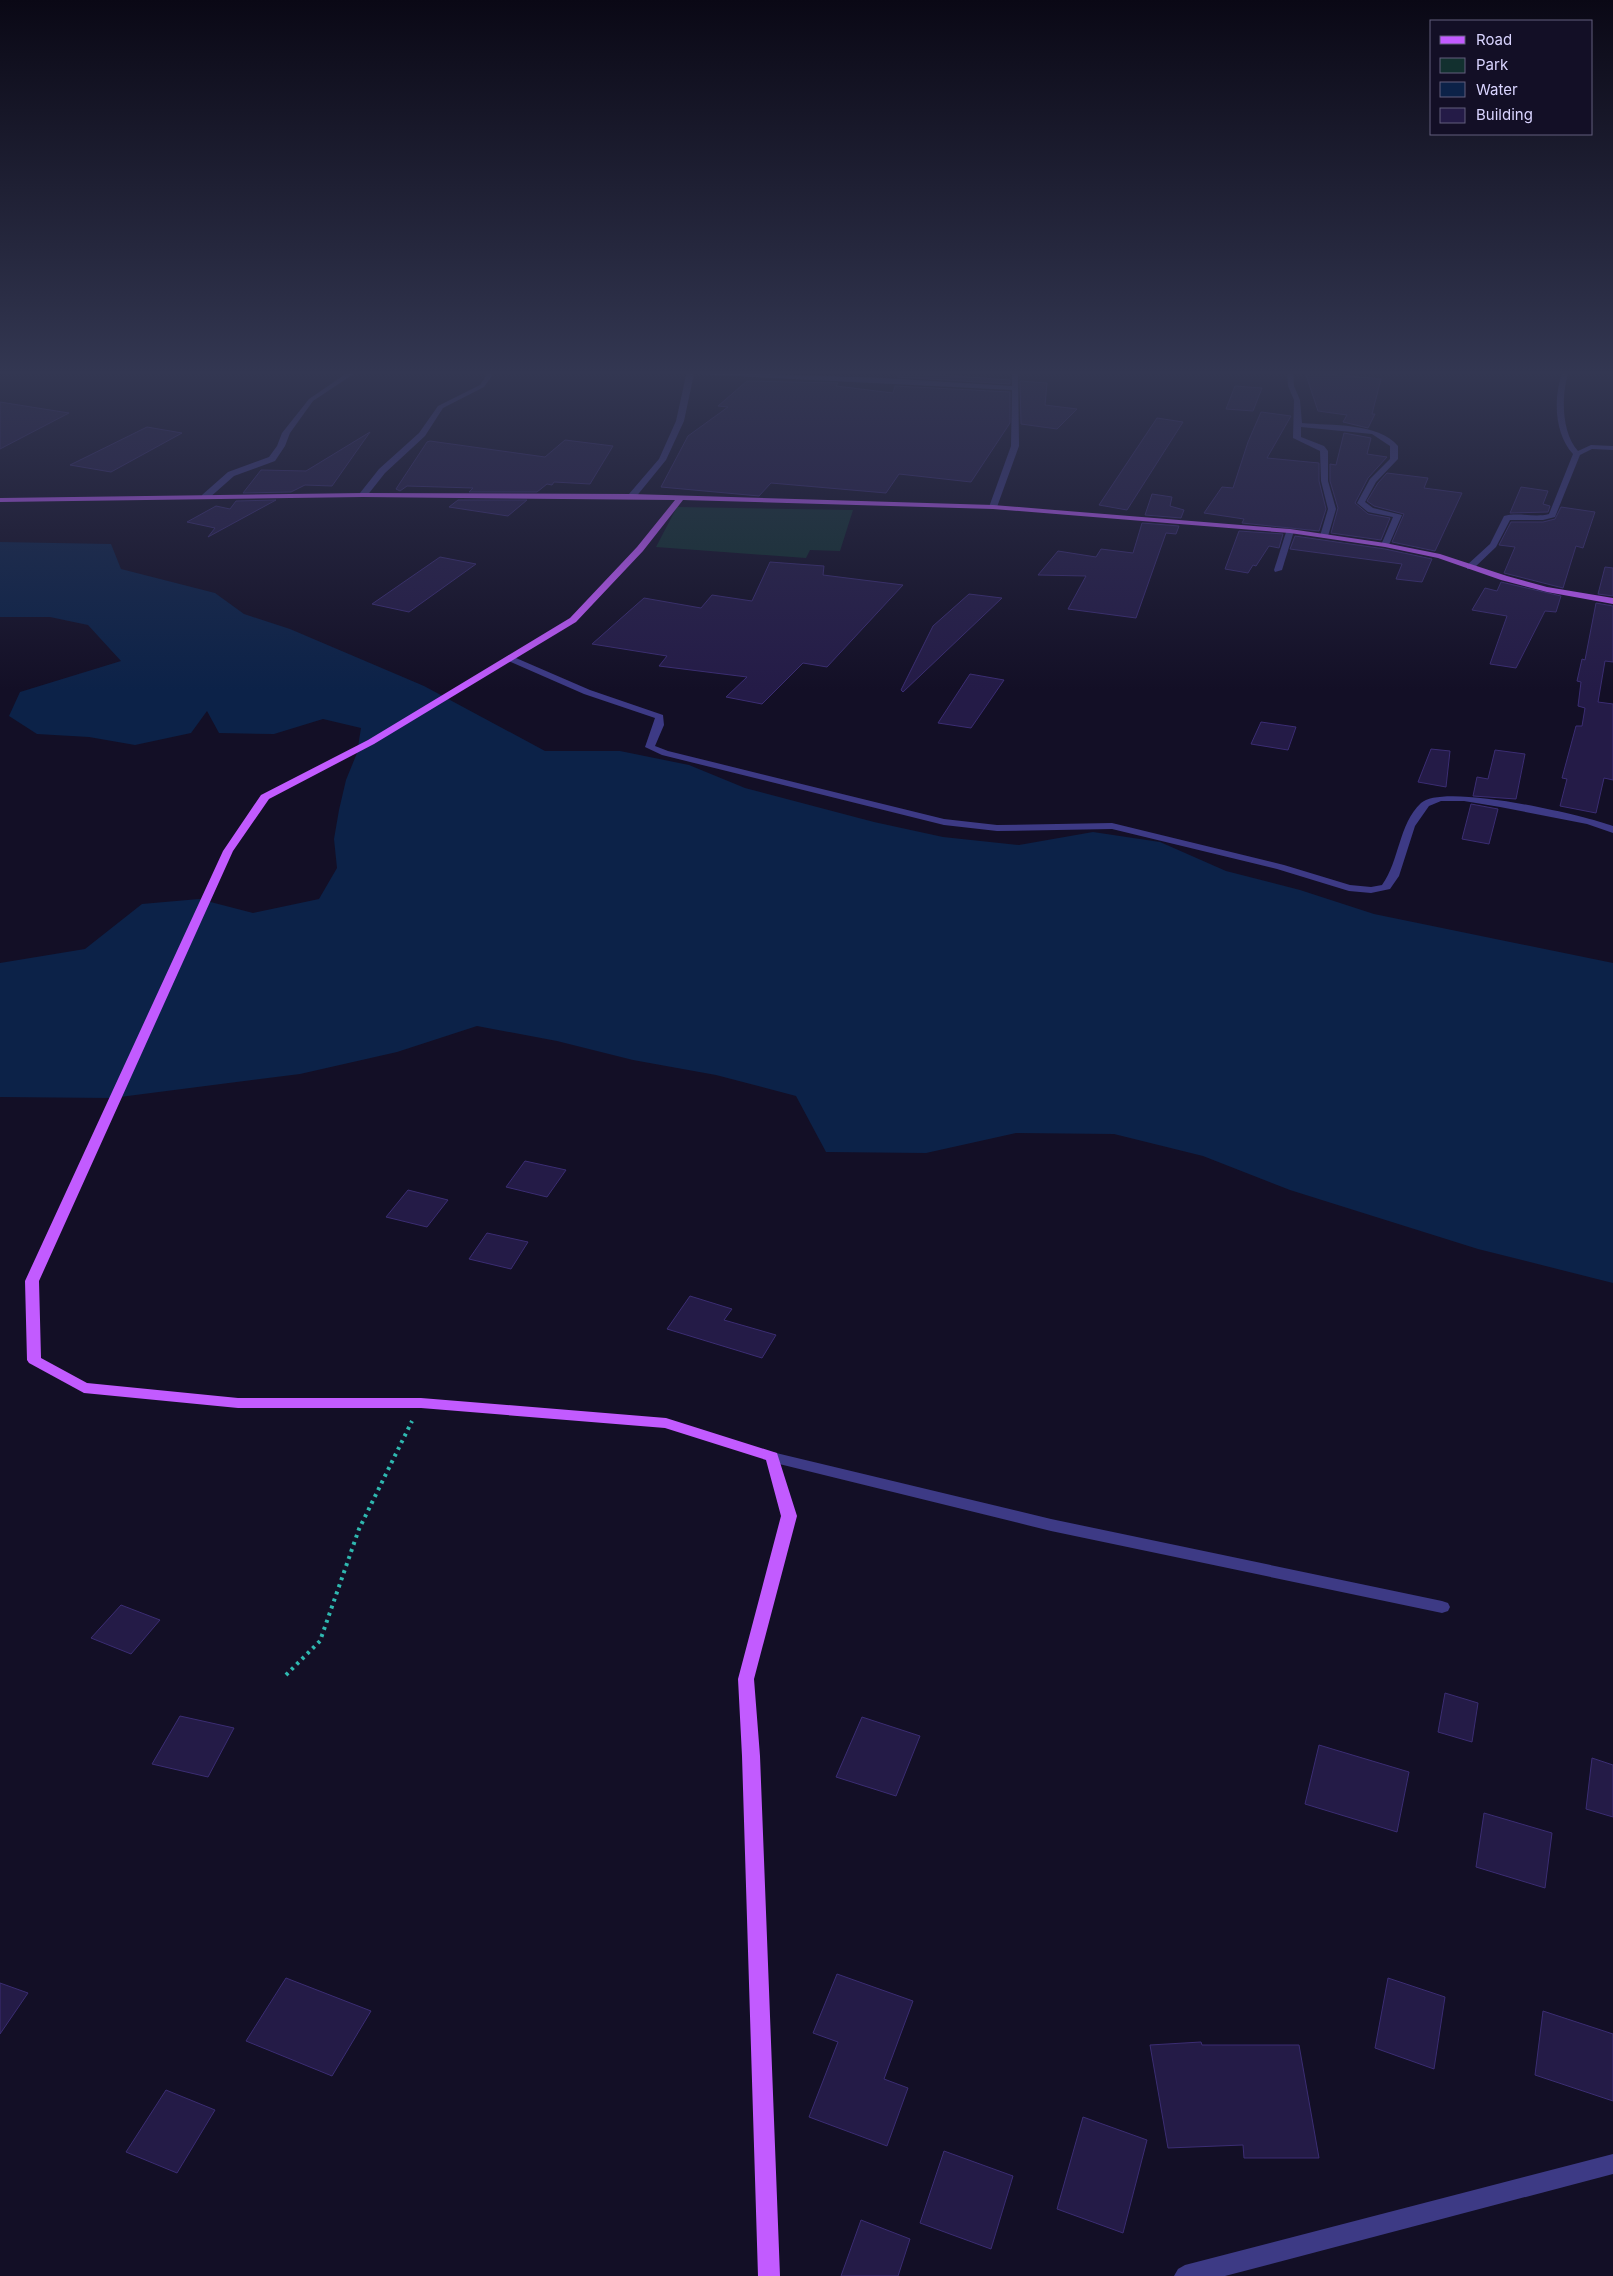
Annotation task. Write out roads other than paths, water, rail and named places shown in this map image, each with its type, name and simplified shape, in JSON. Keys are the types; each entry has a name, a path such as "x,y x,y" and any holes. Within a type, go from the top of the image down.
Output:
{"main road":[{"path":"0,500 363,495 632,496 993,507 1290,531 1385,545 1440,556 1470,567 1547,589 1613,601"},
{"path":"680,498 640,549 573,620 372,742 265,797 228,851 32,1281 34,1360 84,1388 238,1404 421,1403 666,1423 772,1457 789,1516 746,1679 751,1756 769,2276"}],"street":[{"path":"205,497 227,477"},
{"path":"363,495 377,477"},
{"path":"632,496 648,477"},
{"path":"993,507 1004,477"},
{"path":"1324,536 1332,508 1328,502 1325,477"},
{"path":"1377,477 1361,503 1371,510 1398,515 1385,545"},
{"path":"1470,567 1493,545 1507,518 1515,514 1549,517 1567,477"},
{"path":"1278,570 1290,531"},
{"path":"509,658 587,692 660,717 660,725 650,747 665,753 944,822 997,828 1112,826 1280,866 1349,888 1372,890 1386,887 1394,876 1410,826 1425,804 1440,798 1464,798 1589,820 1613,830"},
{"path":"772,1457 1051,1525 1442,1607"},
{"path":"1185,2276 1613,2164"}],"water":[{"path":"0,542 111,544 121,569 215,593 244,614 290,629 424,686 545,751 620,751 689,765 745,788 874,822 943,837 1019,845 1093,832 1160,842 1226,871 1300,890 1374,914 1613,963 1613,1283 1478,1249 1290,1190 1203,1156 1114,1134 1016,1133 926,1153 826,1152 796,1096 716,1075 633,1060 557,1041 477,1026 397,1052 300,1074 112,1098 0,1097 0,963 85,949 142,904 199,899 253,913 319,899 337,868 334,839 346,780 357,753 361,728 323,719 274,734 219,733 207,711 191,733 135,745 89,737 37,734 9,716 20,692 121,661 88,625 50,617 0,617"}]}
